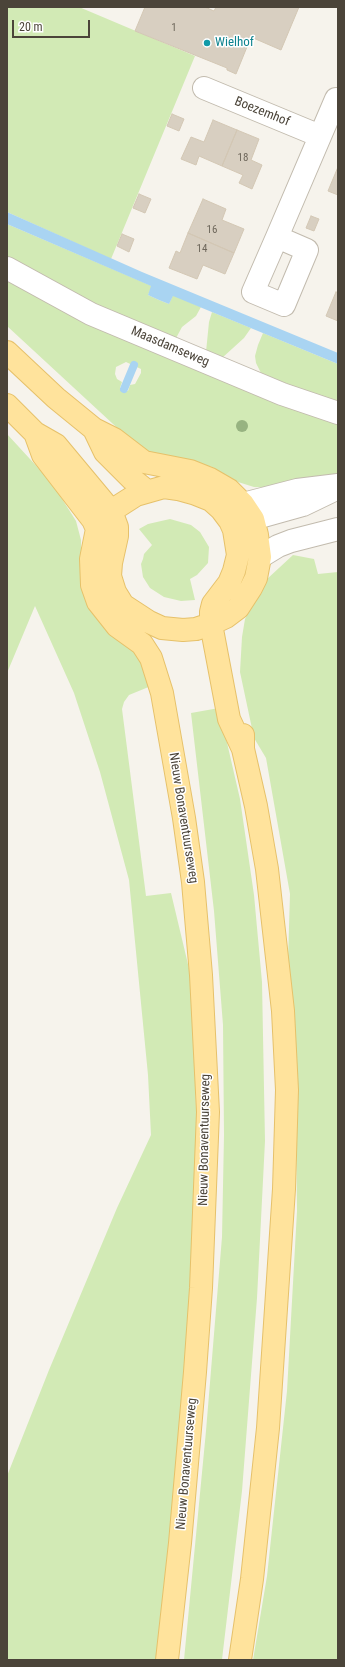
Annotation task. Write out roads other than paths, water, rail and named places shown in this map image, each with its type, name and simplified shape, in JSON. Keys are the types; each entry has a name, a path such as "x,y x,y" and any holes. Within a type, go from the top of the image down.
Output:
{"main road":[{"path":"7,352 56,398 94,430 114,439 144,462 190,471 210,479 229,490 248,512 257,535 260,557 256,578 238,608 219,621 196,629 183,630 162,628 149,622 123,605 110,576 111,562 117,536 117,527 111,511 56,445 35,433 7,405"},
{"path":"94,430 105,452 132,479 147,491"},
{"path":"35,433 43,455 93,520 97,529 111,511 129,499 147,491 164,487 178,489 211,500 221,509 230,521 234,530 238,555 234,571 229,583 213,604 211,612 226,629 242,716 243,749 256,806 267,869 282,1011 287,1090 284,1189 268,1428 252,1578 240,1660"},
{"path":"230,521 248,512"},
{"name":"Nieuw Bonaventuurseweg","path":"97,529 91,559 92,585 98,602 117,626 142,644 151,658 162,693 184,818 193,882 201,967 208,1112 201,1288 196,1365 168,1660"}],"street":[{"name":"Boezemhof","path":"204,88 320,136"},
{"path":"277,237 336,100 338,100"},
{"name":"Maasdamseweg","path":"7,268 91,314 282,394 338,413"},
{"path":"248,512 297,490 338,485"},
{"path":"248,512 303,505 338,488"},
{"path":"260,557 291,540 338,529"}],"water":[{"path":"7,212 142,272 338,353 338,364 173,296 169,304 148,295 151,286 7,224"}],"waterway":[{"path":"124,389 134,365"}],"place":[{"name":"Wielhof","path":"207,43"}]}
